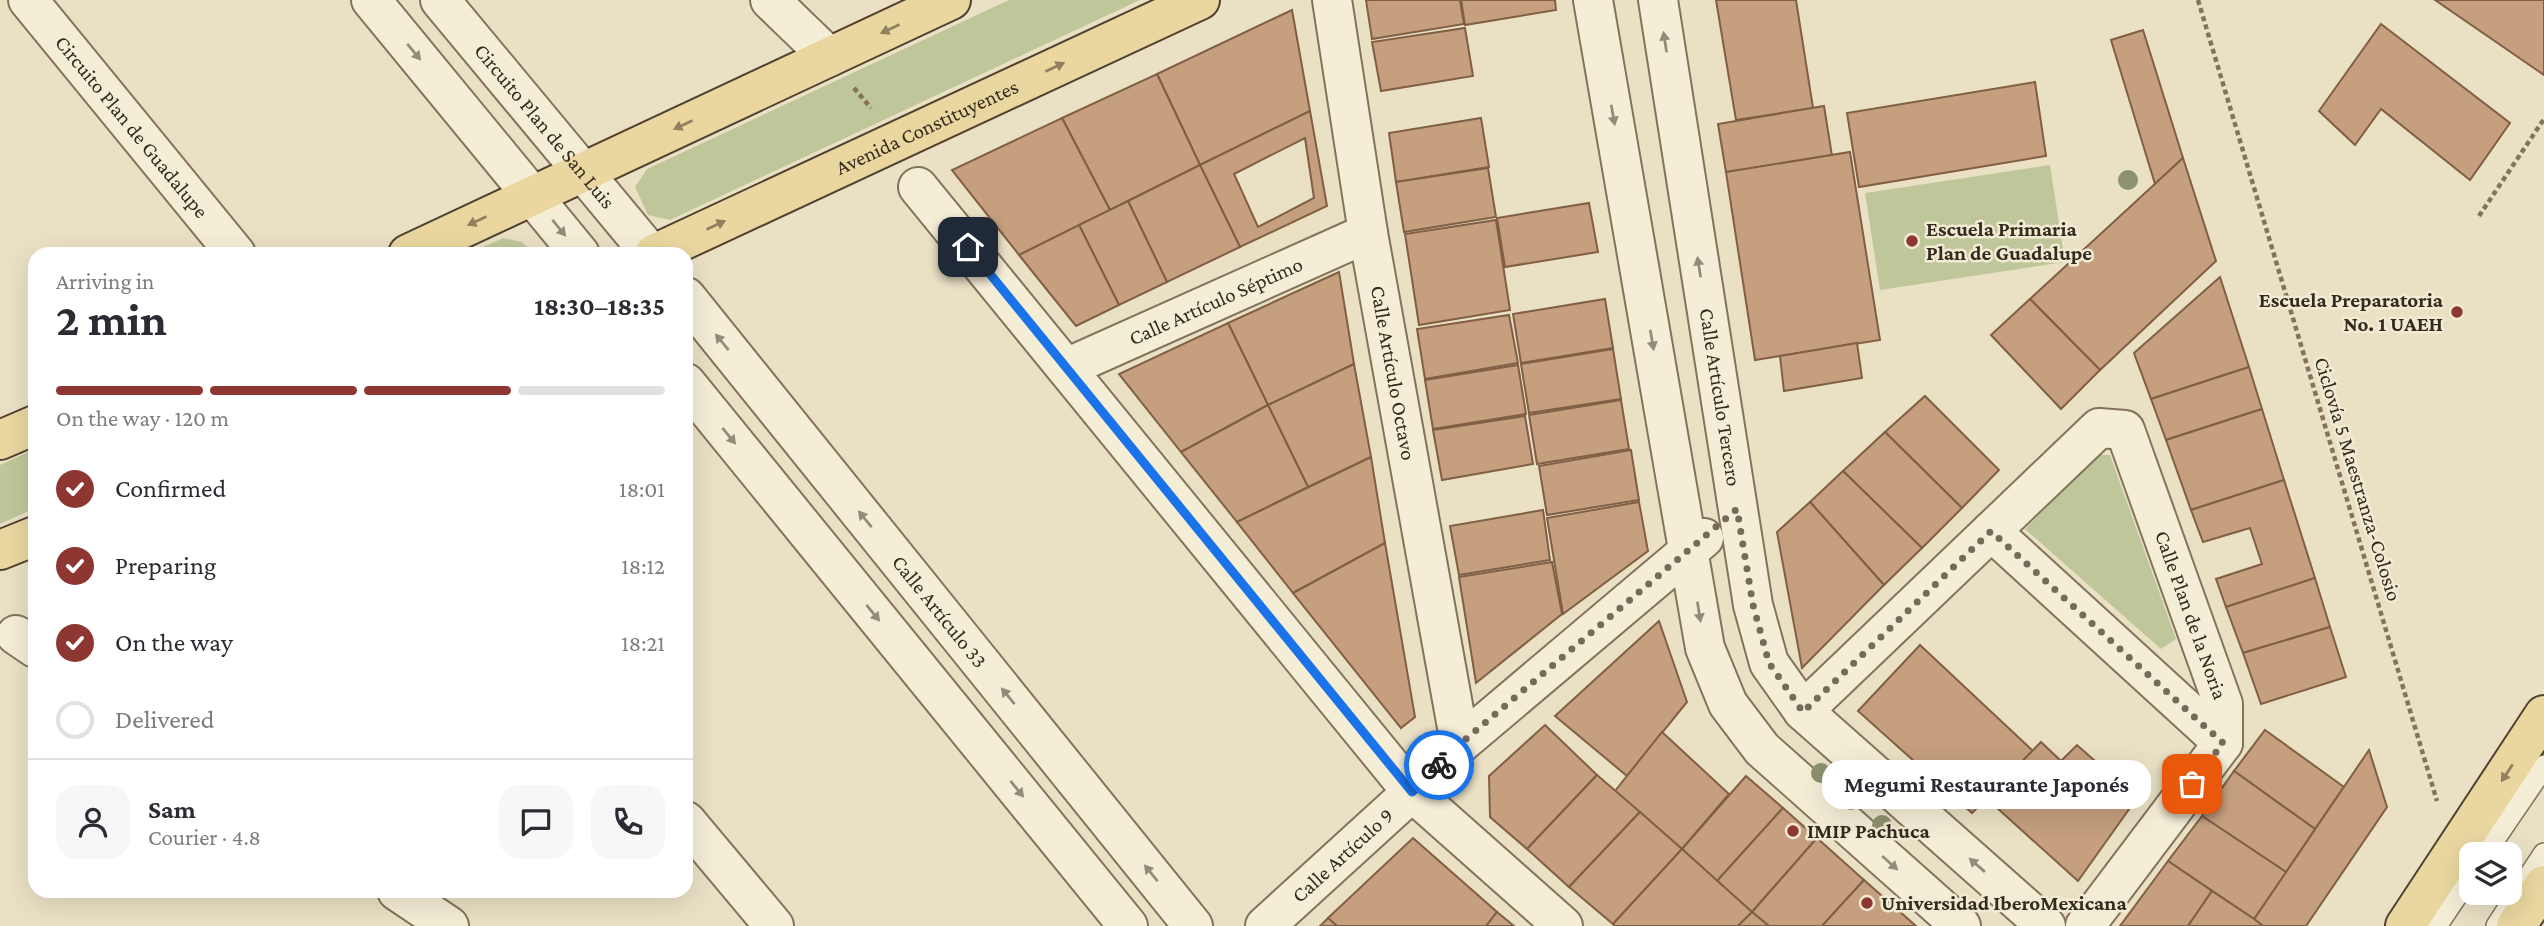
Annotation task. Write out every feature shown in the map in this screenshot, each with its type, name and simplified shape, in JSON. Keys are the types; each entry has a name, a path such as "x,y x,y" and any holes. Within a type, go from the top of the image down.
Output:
{"main road":[{"path":"423,247 951,0"},
{"name":"Avenida Constituyentes","path":"668,247 1200,0"},
{"path":"0,440 28,428"},
{"path":"0,550 28,539"},
{"path":"2480,842 2544,715"},
{"path":"2405,926 2459,872"},
{"path":"2516,926 2544,885"}],"street":[{"name":"Circuito Plan de Guadalupe","path":"28,0 230,247"},
{"path":"370,0 574,247"},
{"name":"Circuito Plan de San Luis","path":"439,0 647,247"},
{"path":"771,0 829,57"},
{"name":"Calle Artículo Octavo","path":"1332,0 1367,233 1460,744"},
{"path":"1592,0 1704,648 1728,704 1762,749 1961,926"},
{"name":"Calle Artículo Tercero","path":"1658,0 1753,605 1769,663 1803,712 2046,926"},
{"path":"918,187 1412,792 1563,926"},
{"name":"Calle Artículo Séptimo","path":"1066,368 1367,233"},
{"name":"Calle Artículo 33","path":"693,306 1194,926"},
{"path":"693,392 1128,926"},
{"name":"Calle Plan de la Noria","path":"1991,531 2099,428 2125,430 2223,704 2223,743"},
{"name":"Calle Artículo 9","path":"1265,926 1412,792 1460,744 1737,509"},
{"path":"1803,712 1991,531 2223,743 2085,926"},
{"path":"693,829 774,926"},
{"path":"407,898 449,926"}],"lane":[{"path":"2485,842 2544,766"},
{"path":"2497,926 2544,854"},
{"path":"2436,926 2459,882"}],"path":[{"name":"Ciclovía 5 Maestranza-Colosio","path":"2198,0 2464,842"},
{"path":"829,57 897,141"},
{"path":"2479,216 2544,119"}],"green space":[{"path":"1009,0 1140,0 670,220 648,215 635,187 647,169"},
{"path":"2050,165 2065,262 1880,290 1865,193"},
{"path":"503,238 522,242 527,247 483,247"},
{"path":"28,452 28,511 0,524 0,465"},
{"path":"2097,455 2110,455 2176,639 2161,649 2025,529"}],"building":[{"path":"1366,0 1460,0 1464,24 1372,39"},
{"path":"1461,0 1555,0 1556,10 1465,25"},
{"path":"1716,0 1796,0 1813,108 1736,120"},
{"path":"2435,0 2544,0 2544,75"},
{"path":"1292,10 1310,111 1200,165 1157,74"},
{"path":"2381,24 2510,123 2470,180 2381,109 2355,145 2319,111"},
{"path":"1465,28 1473,76 1381,91 1372,42"},
{"path":"2143,30 2183,158 2155,184 2111,40"},
{"path":"1157,74 1200,165 1110,210 1062,118"},
{"path":"2035,82 2046,156 1859,187 1847,113"},
{"path":"1824,106 1832,156 1726,172 1718,124"},
{"path":"1310,111 1327,206 1240,247 1200,165","holes":["1305,138 1314,198 1258,227 1234,174"]},
{"path":"1062,118 1110,210 1019,255 952,170"},
{"path":"1481,118 1489,167 1396,182 1389,133"},
{"path":"1850,152 1880,340 1755,360 1726,172"},
{"path":"2183,158 2216,261 2100,370 2030,299"},
{"path":"1200,165 1240,247 1167,282 1128,201"},
{"path":"1488,168 1496,217 1404,232 1396,182"},
{"path":"1128,201 1167,282 1119,305 1079,225"},
{"path":"1589,203 1598,252 1505,267 1497,218"},
{"path":"1496,220 1510,310 1419,325 1405,234"},
{"path":"1079,225 1119,305 1076,326 1019,255"},
{"path":"1339,272 1354,364 1268,405 1228,323"},
{"path":"2220,277 2249,367 2151,399 2134,353"},
{"path":"1605,299 1613,348 1521,363 1513,314"},
{"path":"2030,299 2100,370 2061,409 1991,335"},
{"path":"1509,315 1518,363 1425,379 1417,329"},
{"path":"1228,323 1268,405 1181,452 1119,374"},
{"path":"1857,343 1862,378 1784,391 1780,356"},
{"path":"1613,349 1621,399 1529,413 1521,364"},
{"path":"1354,364 1371,457 1308,487 1268,405"},
{"path":"1518,365 1526,414 1433,429 1425,380"},
{"path":"2249,367 2262,409 2166,440 2151,399"},
{"path":"1925,396 1999,470 1962,508 1885,432"},
{"path":"1621,400 1629,449 1537,464 1529,415"},
{"path":"1268,405 1308,487 1237,522 1181,452"},
{"path":"2262,409 2284,480 2191,510 2166,440"},
{"path":"1525,416 1533,464 1442,480 1433,430"},
{"path":"1885,432 1962,508 1922,548 1843,471"},
{"path":"1631,450 1639,500 1547,515 1539,466"},
{"path":"1371,457 1385,543 1293,593 1237,522"},
{"path":"1843,471 1922,548 1884,585 1810,502"},
{"path":"2284,480 2315,578 2226,607 2216,579 2262,564 2250,528 2203,542 2191,510"},
{"path":"1639,502 1648,551 1563,614 1547,518"},
{"path":"1810,502 1884,585 1802,668 1777,532"},
{"path":"1543,510 1550,560 1459,575 1450,526"},
{"path":"1385,543 1415,717 1401,728 1293,593"},
{"path":"1552,562 1562,614 1476,683 1459,577"},
{"path":"2315,578 2330,627 2243,653 2226,607"},
{"path":"1659,621 1687,702 1627,776 1555,716"},
{"path":"2330,627 2346,677 2261,704 2243,653"},
{"path":"1920,645 2033,751 1972,813 1858,711"},
{"path":"1545,725 1597,775 1527,849 1490,817 1489,776"},
{"path":"2265,730 2344,787 2315,829 2234,771"},
{"path":"1662,732 1729,794 1682,849 1615,791"},
{"path":"2041,742 2061,761 2077,745 2137,798 2078,881 1986,798"},
{"path":"2369,750 2387,807 2306,926 2263,926 2254,919"},
{"path":"2234,771 2315,829 2286,872 2202,816"},
{"path":"1597,775 1640,812 1569,887 1527,849"},
{"path":"1746,776 1783,808 1717,881 1682,849"},
{"path":"1783,808 1817,838 1752,912 1717,881"},
{"path":"1640,812 1682,849 1613,924 1569,887"},
{"path":"2202,816 2286,872 2254,919 2168,861"},
{"path":"1413,838 1497,912 1486,926 1337,926 1328,918"},
{"path":"1817,838 1864,880 1822,926 1769,926 1752,912"},
{"path":"1682,849 1752,912 1738,926 1615,926 1613,924"},
{"path":"2168,861 2212,891 2188,926 2120,926"},
{"name":"Universidad IberoMexicana","path":"1864,880 1916,926 1822,926"},
{"path":"2212,891 2254,919 2263,926 2188,926"},
{"path":"1497,912 1514,926 1486,926"},
{"path":"1752,912 1769,926 1738,926"},
{"path":"1328,918 1337,926 1320,926"}],"way so far":[{"path":"1439,765 1460,744 1737,509 1753,605 1769,663 1803,712 1991,531 2223,743 2192,784"}],"place":[{"name":"Escuela Primaria Plan de Guadalupe","path":"1912,241"},
{"name":"Escuela Preparatoria No. 1 UAEH","path":"2457,312"},
{"name":"Megumi Restaurante Japonés","path":"2192,784"},
{"name":"IMIP Pachuca","path":"1793,831"},
{"name":"Universidad IberoMexicana","path":"1867,903"}],"route":[{"path":"968,247 1412,792 1439,765"}]}
